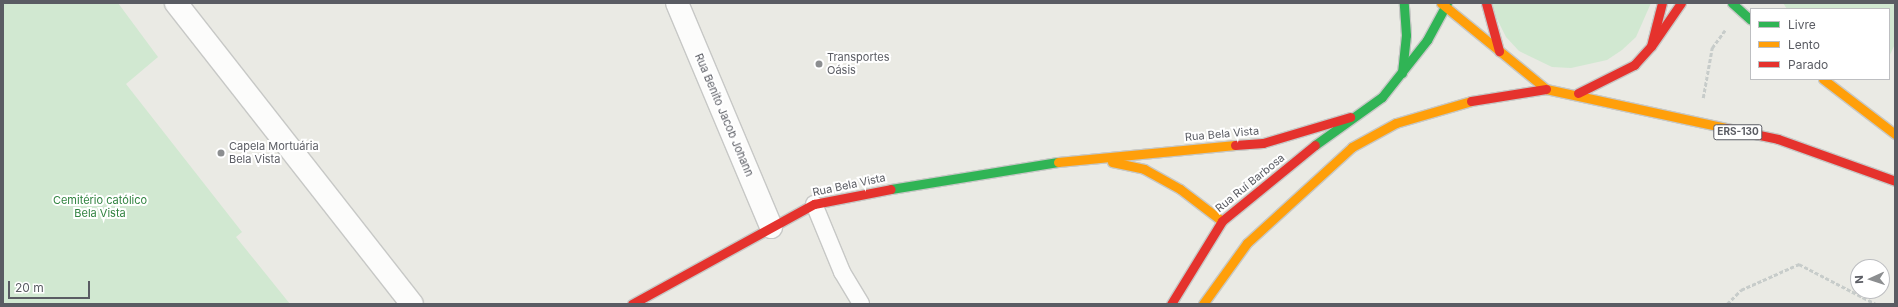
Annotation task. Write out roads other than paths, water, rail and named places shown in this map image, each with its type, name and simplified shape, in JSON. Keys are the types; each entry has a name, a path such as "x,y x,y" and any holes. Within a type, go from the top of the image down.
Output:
{"main road":[{"path":"1402,73 1406,36 1404,3"},
{"path":"1486,3 1499,51"},
{"path":"1651,46 1662,3"},
{"path":"1578,93 1634,65 1651,46 1681,3"},
{"path":"1732,3 1750,19"},
{"path":"1350,117 1382,97 1402,73 1427,40 1444,4"},
{"name":"ERS-130","path":"1444,4 1499,51 1546,88 1578,93 1623,108 1778,139 1895,181"},
{"path":"1824,80 1895,134"},
{"path":"1314,166 1396,123 1462,103 1546,88"},
{"name":"Rua Bela Vista","path":"632,304 814,204 916,184 1093,158 1263,142 1350,117"},
{"name":"Rua Ruí Barbosa","path":"1171,304 1222,221 1350,117"},
{"path":"1203,304 1247,243 1352,147"},
{"name":"Rua Bela Vista","path":"1093,158 1144,169 1180,189 1222,221"},
{"path":"1222,221 1243,216"}],"street":[{"path":"176,3 412,304"},
{"name":"Rua Benito Jacob Johann","path":"677,3 771,227"}],"lane":[{"path":"814,204 842,272 861,304"}],"place":[{"name":"Transportes Oásis","path":"819,64"},
{"name":"Capela Mortuária Bela Vista","path":"221,153"}],"park label":[{"name":"Cemitério católico Bela Vista","path":"100,207"}]}
